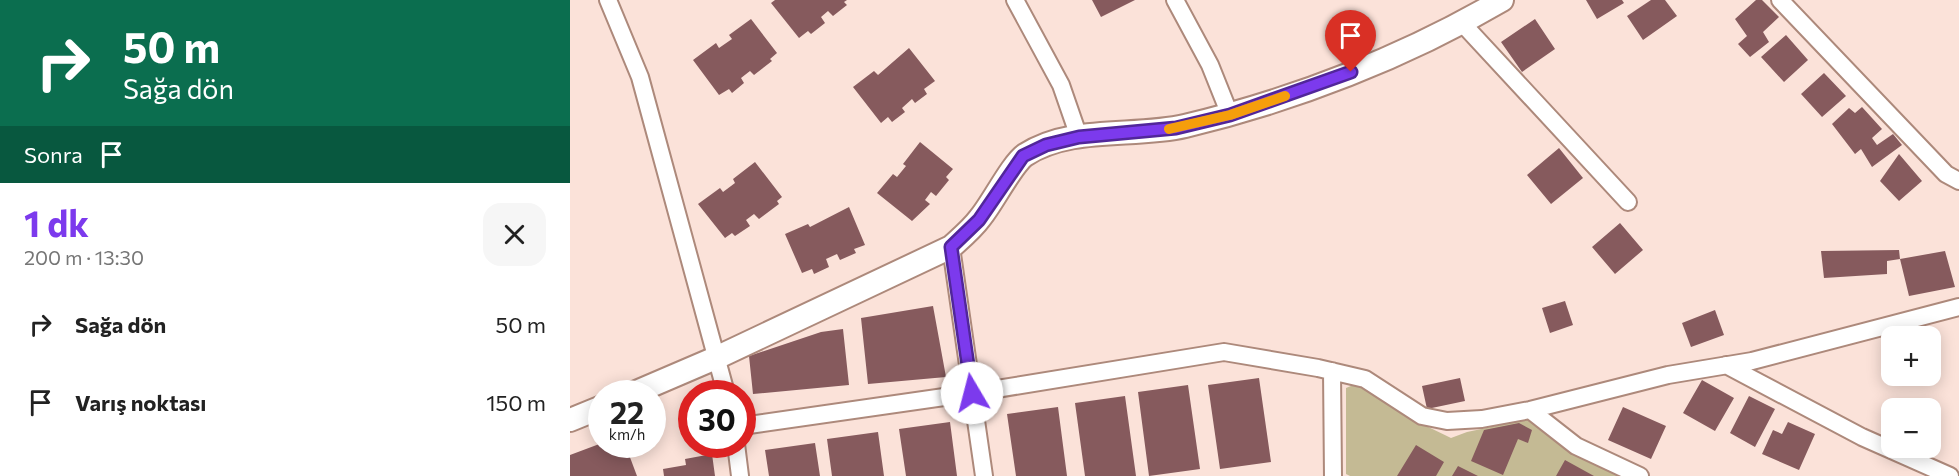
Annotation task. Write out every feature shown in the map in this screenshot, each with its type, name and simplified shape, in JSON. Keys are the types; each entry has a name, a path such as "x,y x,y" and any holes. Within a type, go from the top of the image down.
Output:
{"street":[{"path":"608,0 640,77 723,380"},
{"path":"1015,0 1061,85 1079,137"},
{"path":"1174,0 1210,64 1230,115"},
{"path":"664,380 951,247 979,220 1023,156 1046,145 1079,137 1176,128 1230,115 1368,66 1462,23 1502,0"},
{"path":"1780,0 1946,174 1959,181"},
{"path":"1462,23 1628,202"},
{"path":"951,247 984,476"},
{"path":"756,424 972,393 1224,352 1365,379 1422,416 1447,420 1482,419 1530,410 1668,375 1726,365 1959,307"},
{"path":"1726,365 1862,437 1950,476"},
{"path":"1332,371 1333,476"},
{"path":"1530,410 1576,446 1640,476"},
{"path":"570,420 588,413"},
{"path":"738,458 740,476"}],"shaded area":[{"path":"1358,383 1418,422 1451,438 1467,432 1530,419 1575,453 1620,476 1350,476 1346,474 1346,388"}],"building":[{"path":"775,0 847,0 844,2 847,5 833,16 828,11 821,17 825,23 811,34 808,31 799,38 771,3"},
{"path":"1092,0 1135,0 1101,17"},
{"path":"1586,0 1622,0 1624,3 1597,19"},
{"path":"1651,0 1665,0 1677,16 1643,40 1627,16"},
{"path":"1756,0 1762,0 1779,17 1763,32 1769,42 1750,57 1738,44 1747,36 1735,19"},
{"path":"751,19 777,53 770,59 772,61 754,75 750,71 741,78 744,83 732,93 729,89 719,95 693,60 716,43 719,48 732,39 729,35"},
{"path":"1535,19 1555,49 1522,72 1501,42"},
{"path":"1786,35 1808,60 1784,82 1761,57"},
{"path":"909,48 935,81 924,89 927,94 915,103 912,99 902,108 905,112 892,122 888,117 881,123 853,87 874,71 878,75"},
{"path":"1824,73 1846,96 1822,117 1801,94"},
{"path":"1862,107 1882,129 1872,138 1877,145 1893,134 1902,145 1872,167 1861,149 1855,154 1832,124 1849,108 1855,113"},
{"path":"920,142 953,169 946,177 949,180 936,196 931,192 925,200 930,204 912,221 877,193 893,174 897,177 906,166 903,164"},
{"path":"1559,148 1583,178 1551,204 1527,175"},
{"path":"1899,154 1922,181 1899,201 1880,181"},
{"path":"755,162 782,197 777,201 779,204 759,219 754,214 746,220 750,226 735,236 732,233 725,238 698,204 720,188 723,192 735,183 733,179"},
{"path":"849,207 865,245 854,249 856,253 840,260 837,254 826,259 829,267 814,274 812,269 802,273 785,234 808,224 810,227"},
{"path":"1620,223 1643,250 1615,274 1592,247"},
{"path":"1899,250 1900,259 1887,261 1887,274 1824,278 1821,251"},
{"path":"1945,251 1955,287 1909,296 1900,259"},
{"path":"1565,301 1573,325 1550,333 1542,308"},
{"path":"933,306 946,377 868,384 861,318"},
{"path":"1715,310 1724,335 1691,347 1682,323"},
{"path":"843,329 849,385 756,394 756,380 752,380 749,356 821,332"},
{"path":"1259,378 1271,462 1220,469 1208,385"},
{"path":"1460,378 1465,401 1427,409 1422,386"},
{"path":"1702,380 1734,398 1715,431 1683,413"},
{"path":"1188,385 1200,469 1149,476 1138,392"},
{"path":"1125,396 1136,476 1085,476 1075,403"},
{"path":"1749,396 1775,409 1755,447 1730,433"},
{"path":"1058,407 1067,476 1016,476 1007,414"},
{"path":"1623,407 1666,426 1651,459 1608,440"},
{"path":"950,422 957,476 906,476 899,429"},
{"path":"1788,422 1815,434 1799,470 1762,454 1773,430 1782,434"},
{"path":"1519,423 1532,430 1528,443 1518,439 1503,475 1471,461 1484,430"},
{"path":"878,432 884,476 832,476 827,439"},
{"path":"815,443 820,476 769,476 765,450"},
{"path":"1416,445 1444,462 1436,476 1397,476"},
{"path":"588,448 588,458 630,458 637,476 570,476 570,455"},
{"path":"713,458 715,476 664,476 663,469 686,465 685,459"},
{"path":"1565,460 1594,476 1556,476"},
{"path":"1458,466 1478,476 1452,476"}],"slow traffic":[{"path":"1169,129 1230,115 1285,96"}],"route":[{"path":"972,393 951,247 979,220 1023,156 1046,145 1079,137 1176,128 1230,115 1351,72"}]}
